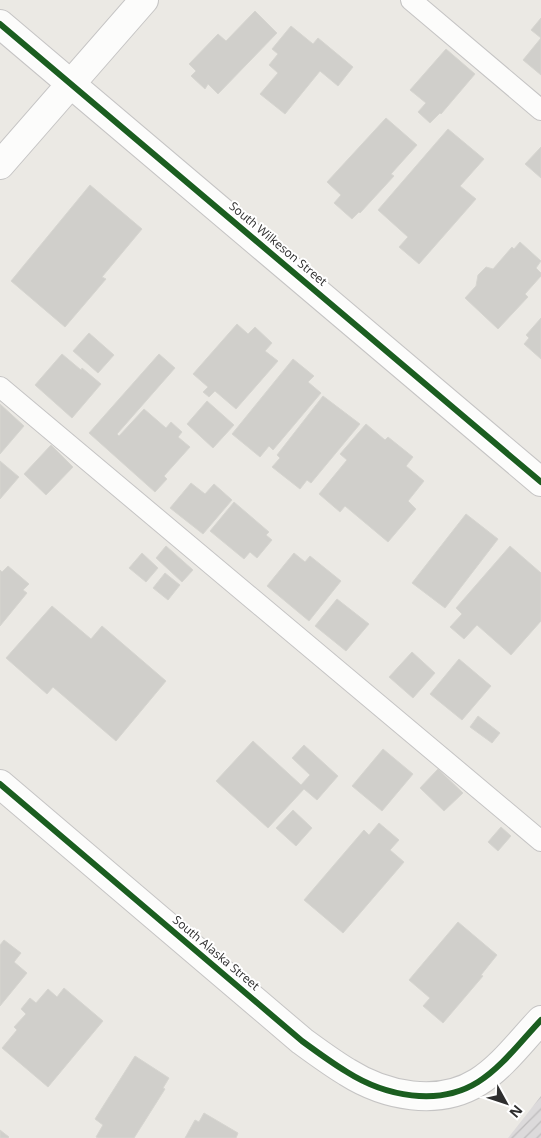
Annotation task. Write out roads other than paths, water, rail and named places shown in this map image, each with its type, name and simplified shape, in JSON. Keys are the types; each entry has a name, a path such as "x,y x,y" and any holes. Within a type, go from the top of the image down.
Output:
{"street":[{"path":"0,165 144,0"},
{"name":"South Wilkeson Street","path":"0,24 541,482"},
{"name":"South Alaska Street","path":"0,784 302,1041 348,1073 385,1090 410,1096 439,1096 460,1091 478,1082 496,1068 541,1020"}],"lane":[{"path":"411,0 541,110"},
{"path":"0,387 541,841"}]}
